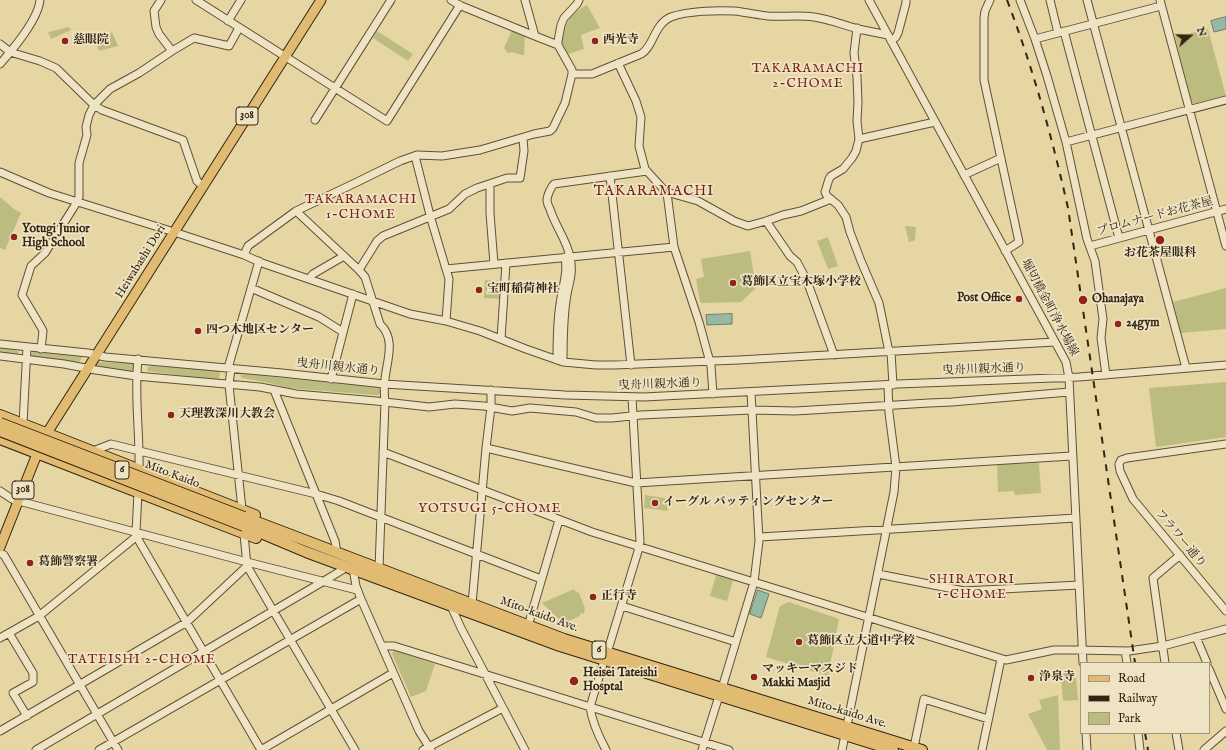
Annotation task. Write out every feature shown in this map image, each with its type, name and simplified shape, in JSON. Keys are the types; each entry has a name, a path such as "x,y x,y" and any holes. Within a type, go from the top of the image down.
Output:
{"highway":[{"path":"0,415 139,469 244,522"},
{"name":"Mito Kaido","path":"0,423 244,522"},
{"name":"Mito Kaido","path":"0,431 244,522"},
{"path":"0,439 138,493 244,522"},
{"name":"Mito-kaido Ave.","path":"244,522 308,541 445,594 526,634 846,731 918,749"},
{"name":"6","path":"244,522 306,552 451,606"},
{"path":"445,594 451,606 466,605"},
{"name":"Mito-kaido Ave.","path":"466,605 564,639 606,657"},
{"name":"Mito-kaido Ave.","path":"846,731 893,750"}],"main road":[{"name":"Heiwabashi Dori","path":"0,547 37,454 47,433 321,0"}],"street":[{"path":"0,64 25,32 38,12 40,0"},
{"path":"161,0 154,12 156,27 159,34 172,51"},
{"path":"196,0 387,121 460,5"},
{"path":"228,20 241,0"},
{"path":"315,120 391,0"},
{"path":"451,0 558,45"},
{"path":"525,0 536,36"},
{"path":"244,256 248,246 296,211 400,161 414,156 442,156 480,150 534,134 546,132 553,128 565,103 572,74 572,70 558,45 559,32 564,18 578,4 579,0"},
{"name":"堀切橋金町浄水場線","path":"868,0 1066,362 1069,378 1083,662"},
{"path":"572,74 592,74 645,52 655,32 661,25 670,18 691,13 735,11 769,16 813,17 833,21 889,38 896,37 906,0"},
{"path":"990,0 985,11 984,18 984,80 1019,242 1005,251"},
{"path":"1020,0 1047,76 1066,142 1079,201 1095,261 1103,319 1101,338 1106,375"},
{"path":"1050,0 1092,135 1119,238"},
{"path":"1087,0 1186,368"},
{"path":"1035,39 1161,3 1226,246"},
{"path":"41,349 43,331 22,295 30,266 45,253 79,198 79,163 87,135 86,127 89,115 94,106 110,89 194,38 229,46 239,28"},
{"path":"842,750 894,496 896,467 889,406 890,352 879,303 861,261 846,217 838,205 827,196 825,192 831,176 848,165 856,151 859,139 856,121 858,102 854,53 857,28"},
{"path":"0,44 10,52 40,61 56,68 94,106 183,140 198,181 203,186"},
{"path":"618,63 636,101 641,117 639,146 645,169 667,193 674,247 699,322 710,361 713,394"},
{"path":"1066,142 1226,100"},
{"path":"859,139 935,122"},
{"path":"359,270 377,241 383,236 450,209 465,194 507,178 520,178 524,151 522,138"},
{"path":"414,156 449,279 446,321"},
{"path":"964,175 1001,158"},
{"path":"560,361 558,322 568,257 562,236 553,220 547,200 552,186 554,184 647,171"},
{"path":"0,172 32,186 77,202 174,232 410,314 446,321 480,331 560,361 596,366 631,365 1055,342"},
{"path":"610,176 631,365"},
{"path":"490,184 490,213 494,264"},
{"path":"667,193 698,201 734,221 748,226 831,199"},
{"name":"プロムナードお花茶屋","path":"1090,246 1226,209"},
{"path":"296,211 365,277 380,324 386,329 389,338 384,384 385,402 379,569"},
{"path":"766,221 790,256 797,262 807,281 834,355"},
{"path":"446,269 506,262 674,247"},
{"path":"309,279 313,274 344,256"},
{"path":"259,261 230,368 229,384 247,564 355,750"},
{"path":"501,339 506,262"},
{"path":"251,288 319,317 343,332"},
{"path":"331,379 353,294"},
{"name":"曳舟川親水通り","path":"0,344 88,353 105,357 384,384 565,395 632,397 1069,378 1226,365"},
{"path":"23,424 27,347"},
{"path":"0,356 64,364 136,376 260,387 296,394 429,407 454,404 512,410 530,408 576,412 596,418 752,410 795,411 889,406 1069,392"},
{"path":"138,359 136,376 140,451 139,469"},
{"path":"274,390 336,545 337,553"},
{"path":"466,605 476,554 491,407 491,390"},
{"path":"702,750 754,582 760,537 751,392"},
{"path":"606,750 600,740 590,707 622,606 640,541 632,397"},
{"path":"93,451 110,444 316,494 541,579"},
{"name":"フラワー通り","path":"1226,444 1123,459 1119,464 1123,478 1136,503 1226,611"},
{"path":"486,448 636,483 1072,456"},
{"path":"383,452 559,520 639,548 754,582 1000,659 1006,660 1054,650 1125,652 1163,646 1226,629"},
{"path":"0,491 19,501 136,534 247,564 358,590"},
{"path":"138,493 136,534 261,750 393,673"},
{"path":"760,537 1076,518"},
{"path":"528,626 559,520"},
{"path":"0,638 39,616 136,534"},
{"path":"0,553 4,555 118,750"},
{"path":"1165,662 1153,578 1180,555"},
{"path":"0,732 187,622 247,564"},
{"path":"36,750 324,581 350,568 361,599 428,749 503,708"},
{"path":"878,574 964,591 1079,585"},
{"path":"99,750 361,599"},
{"path":"451,606 460,628 526,750"},
{"path":"622,606 736,642"},
{"path":"9,633 33,673 33,682 13,693 27,716"},
{"path":"1196,637 1206,662"},
{"path":"382,646 394,646 729,750"},
{"path":"1125,652 1127,662"},
{"path":"982,750 1000,659"},
{"path":"1210,671 1226,709"},
{"path":"918,749 924,699 988,719"},
{"path":"1204,750 1226,732"},
{"path":"1086,734 1087,750"},
{"path":"1138,734 1140,750"},
{"path":"1176,734 1179,750"}],"green space":[{"path":"587,5 600,28 581,35 584,49 568,54 562,42 564,30 573,15"},
{"path":"69,27 71,30 51,39 48,32"},
{"path":"1208,29 1226,96 1194,104 1191,101 1175,37"},
{"path":"512,30 525,36 524,55 513,52 508,53 504,48"},
{"path":"377,31 413,54 408,61 373,38"},
{"path":"112,32 118,46 99,51 97,46"},
{"path":"0,197 21,213 5,250 0,248"},
{"path":"905,226 916,227 915,240 909,242"},
{"path":"828,237 838,266 828,269 817,241"},
{"path":"750,251 756,288 741,302 702,303 700,301 696,279 704,277 701,259"},
{"path":"485,280 502,281 501,299 484,298"},
{"path":"1226,288 1226,329 1181,333 1173,302"},
{"path":"0,348 16,350 19,353 16,355 0,353"},
{"path":"33,352 83,356 79,362 33,357 30,355"},
{"path":"98,362 130,363 134,366 130,372 96,368"},
{"path":"148,367 217,370 220,372 219,379 217,380 147,371"},
{"path":"246,374 374,387 379,388 381,391 379,395 374,395 289,388 242,378 240,375"},
{"path":"1226,382 1226,437 1156,447 1149,388"},
{"path":"1039,463 1041,493 1015,495 1014,491 998,492 997,464"},
{"name":"イーグル バッティングセンター","path":"645,495 665,498 668,511 644,508"},
{"path":"716,575 733,580 727,601 710,596"},
{"path":"574,589 579,593 585,608 584,613 564,624 542,603"},
{"path":"789,602 839,619 828,676 766,657 780,606"},
{"path":"394,650 435,664 426,691 411,697 392,654"},
{"path":"1061,678 1076,678 1078,700 1063,701"},
{"path":"1058,695 1060,750 1047,750 1028,714 1042,709 1039,700"}],"shaded area":[{"path":"1226,17 1226,29 1214,32 1211,21"},
{"path":"732,314 732,324 707,325 706,315"},
{"path":"758,590 769,594 761,618 750,614"}],"railway":[{"path":"1007,0 1041,103 1068,208 1135,662"},
{"path":"1145,734 1148,750"}],"place":[{"name":"慈眼院","path":"65,41"},
{"name":"西光寺","path":"595,41"},
{"name":"Yotugi Junior High School","path":"14,237"},
{"name":"お花茶屋眼科","path":"1160,240"},
{"name":"葛飾区立宝木塚小学校","path":"733,283"},
{"name":"宝町稲荷神社","path":"479,290"},
{"name":"Post Office","path":"1019,299"},
{"name":"Ohanajaya","path":"1083,300"},
{"name":"24gym","path":"1118,324"},
{"name":"四つ木地区センター","path":"198,331"},
{"name":"天理教深川大教会","path":"171,415"},
{"name":"イーグル バッティングセンター","path":"655,503"},
{"name":"葛飾警察署","path":"30,563"},
{"name":"正行寺","path":"593,597"},
{"name":"葛飾区立大道中学校","path":"799,642"},
{"name":"マッキーマスジド Makki Masjid","path":"754,677"},
{"name":"浄泉寺","path":"1031,678"},
{"name":"Heisei Tateishi Hosptal","path":"574,681"}],"district":[{"name":"TAKARAMACHI 2-CHOME","path":"808,76"},
{"name":"TAKARAMACHI","path":"654,192"},
{"name":"TAKARAMACHI 1-CHOME","path":"361,208"},
{"name":"YOTSUGI 5-CHOME","path":"490,509"},
{"name":"SHIRATORI 1-CHOME","path":"972,588"},
{"name":"TATEISHI 2-CHOME","path":"142,660"}]}
